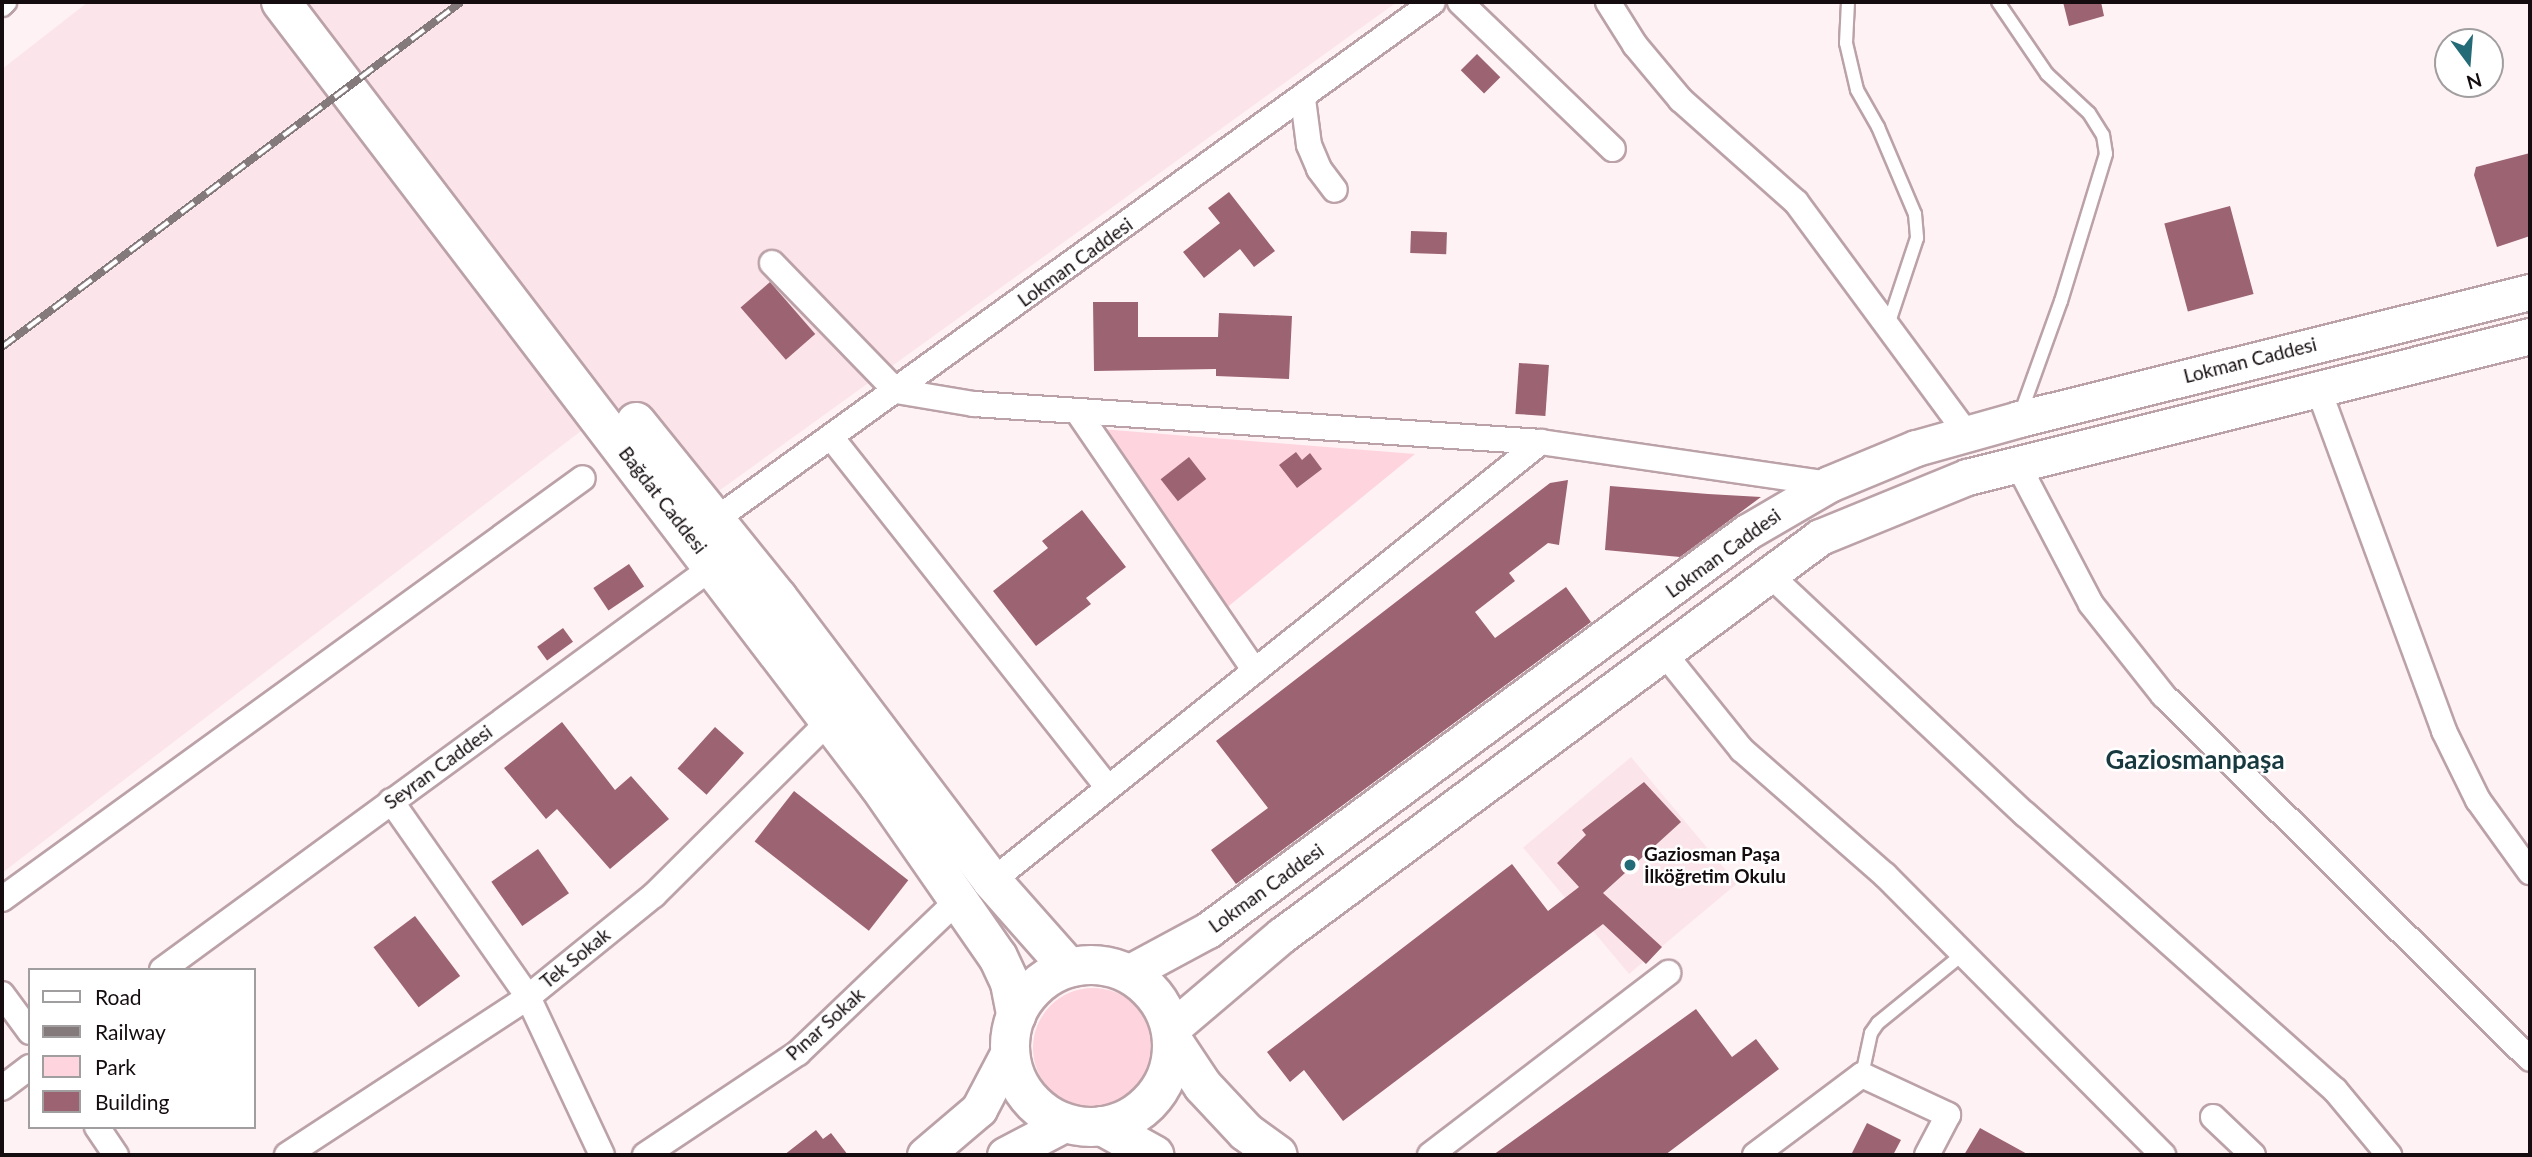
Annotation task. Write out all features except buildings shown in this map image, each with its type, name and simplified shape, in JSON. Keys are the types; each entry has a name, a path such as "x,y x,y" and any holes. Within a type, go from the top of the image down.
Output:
{"main road":[{"name":"Bağdat Caddesi","path":"281,2 714,566 830,720 958,900 1005,971 1013,1032"},
{"name":"Bağdat Caddesi","path":"312,2 414,145 715,520 992,881 1069,968"},
{"path":"1154,1155 1084,1124 1044,1112 1027,1095 1015,1074 1013,1032 1038,985 1069,968 1106,966 1128,974 1156,996 1172,1035 1203,1086 1246,1132 1278,1155"},
{"path":"1084,1124 1125,1119 1154,1098 1167,1077 1172,1035"}],"street":[{"name":"Lokman Caddesi","path":"715,520 1303,99 1433,2"},
{"path":"1460,2 1613,149"},
{"path":"1608,2 1635,45 1681,100 1796,202 1967,434"},
{"path":"1303,99 1309,145 1335,190"},
{"path":"772,263 896,391 974,404 1541,442 1829,484"},
{"name":"Lokman Caddesi","path":"1128,974 1208,930 1747,532 1829,484 1893,457 2018,419 2530,292"},
{"path":"1172,1035 1282,935 1820,537 1871,513 2017,463 2530,336"},
{"path":"2318,388 2444,732 2478,800 2530,872"},
{"path":"1077,411 1255,671"},
{"path":"831,437 1108,788"},
{"path":"992,881 1541,442"},
{"path":"2017,463 2091,604 2164,696 2530,1059"},
{"path":"2,900 583,478"},
{"name":"Seyran Caddesi","path":"165,968 714,566"},
{"path":"1769,574 2025,814 2335,1090 2389,1155"},
{"path":"1664,653 1741,750 1885,875 2163,1155"},
{"name":"Tek Sokak","path":"287,1155 528,997 653,895 830,720"},
{"path":"391,801 528,997 602,1155"},
{"name":"Pınar Sokak","path":"645,1155 798,1052 958,900"},
{"path":"1430,1155 1668,973"},
{"path":"2,994 28,1029"},
{"path":"925,1155 979,1109 1013,1032"},
{"path":"2,1088 28,1068"},
{"path":"1755,1155 1862,1075 1948,1115 1927,1155"},
{"path":"2213,1117 2253,1155"},
{"path":"1005,1155 1084,1124"},
{"path":"98,1129 116,1155"}],"lane":[{"path":"1848,2 1846,43 1857,90 1878,127 1915,214 1917,238 1887,329"},
{"path":"1998,2 2047,75 2089,113 2103,135 2106,154 2018,419"},
{"path":"1862,1075 1871,1033 1878,1023 1964,953"}],"shaded area":[{"path":"88,2 1397,2 716,493 610,409 2,873 2,69"},
{"name":"Gaziosman Paşa İlköğretim Okulu","path":"1631,757 1737,883 1629,974 1523,848"}],"green space":[{"path":"1088,428 1415,454 1225,609"},
{"path":"1093,988 1116,992 1135,1006 1149,1025 1153,1048 1149,1071 1135,1090 1116,1104 1093,1108 1070,1104 1051,1090 1037,1071 1033,1048 1037,1025 1051,1006 1070,992"}],"railway":[{"path":"2,347 461,2"}],"place":[{"name":"Gaziosman Paşa İlköğretim Okulu","path":"1630,865"}],"district":[{"name":"Gaziosmanpaşa","path":"2195,760"}]}
